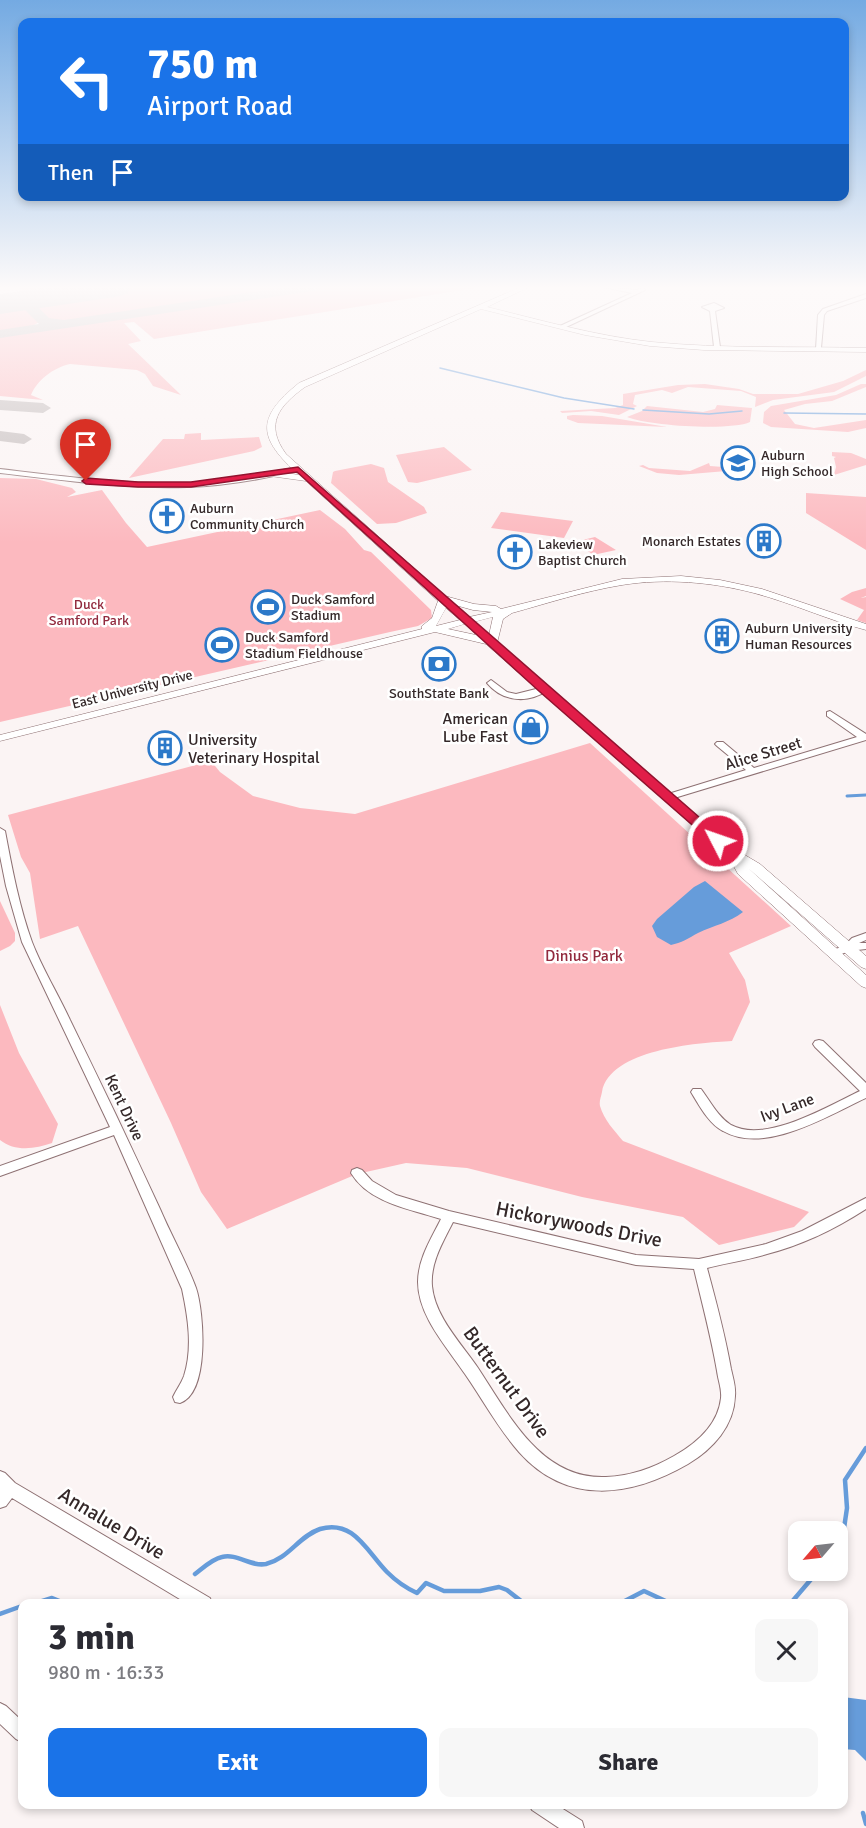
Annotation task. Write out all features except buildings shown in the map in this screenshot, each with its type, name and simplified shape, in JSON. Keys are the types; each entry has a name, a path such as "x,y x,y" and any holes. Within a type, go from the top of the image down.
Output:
{"main road":[{"path":"327,372 290,394 275,411 270,427 274,443 285,458 444,598 544,690 733,854 755,867 866,964"},
{"path":"273,474 282,467 285,458"},
{"path":"273,474 309,479"},
{"name":"East University Drive","path":"0,738 621,582 688,579 746,587 866,627"},
{"path":"444,598 473,608 510,609"},
{"path":"418,632 435,623 441,613 444,598"},
{"path":"492,643 498,618 510,609"},
{"path":"418,632 458,633 492,643"},
{"path":"733,854 743,871 866,983"}],"street":[{"path":"0,471 86,481 160,485 214,483 298,469"},
{"path":"491,683 505,696 515,698 544,690"},
{"path":"830,714 865,737"},
{"name":"Alice Street","path":"668,797 865,737"},
{"path":"720,744 752,771"},
{"name":"Kent Drive","path":"0,831 4,865 27,942 117,1129 189,1289 195,1314 195,1348 192,1378 180,1397"},
{"path":"848,948 856,940 866,936"},
{"path":"834,953 848,948 866,946"},
{"path":"819,1044 866,1091"},
{"name":"Ivy Lane","path":"697,1092 717,1119 728,1128 742,1134 758,1135 787,1128 866,1091"},
{"path":"0,1171 117,1129"},
{"name":"Hickorywoods Drive","path":"357,1173 367,1184 386,1196 448,1216 636,1260 699,1264 767,1249 807,1235 866,1203"},
{"name":"Butternut Drive","path":"448,1216 429,1262 425,1284 427,1297 445,1332 522,1444 546,1467 575,1481 590,1485 622,1484 680,1461 705,1444 722,1423 728,1396 722,1355 699,1264"},
{"path":"0,1501 5,1483"},
{"name":"Annalue Drive","path":"5,1483 196,1599"},
{"path":"0,1712 18,1729"},
{"path":"546,1809 575,1828"}],"green space":[{"path":"0,372 52,372 37,384 31,395 43,400 0,396"},
{"path":"142,372 157,372 181,395 153,386"},
{"path":"866,372 866,376 834,392 773,400 755,407 756,397 741,391 688,387 672,393 662,390 635,395 633,404 637,406 619,415 591,411 562,413 560,411 615,408 623,405 623,394 678,385 705,384 739,389 753,394 798,394"},
{"path":"866,384 866,387 832,401 805,404 784,410 795,424 814,428 866,420 866,428 848,432 771,427 763,423 764,412 771,406 836,395"},
{"path":"717,405 752,408 750,422 709,427 653,423 627,417 642,411 647,406 703,412 715,409"},
{"path":"567,416 602,416 667,427 578,423 567,419"},
{"path":"201,433 201,440 259,437 262,447 254,451 129,478 163,439 184,439 185,434"},
{"path":"444,447 472,470 417,483 408,482 396,455"},
{"path":"832,452 851,453 866,459 866,465 834,475 836,467 834,458 836,457 832,456"},
{"path":"709,463 710,466 750,469 679,475 657,473 639,466 690,471"},
{"path":"371,464 384,468 388,482 424,507 427,513 396,523 377,524 331,483 335,471"},
{"name":"Duck Samford Park","path":"0,478 36,479 72,488 76,492 67,497 102,490 147,547 320,510 345,529 364,550 371,552 431,610 432,618 418,626 0,722"},
{"path":"806,493 866,497 866,550 806,513"},
{"path":"501,512 573,521 564,538 491,528"},
{"path":"595,537 616,550 593,555 574,542"},
{"path":"866,588 866,596 861,598 866,597 866,623 857,620 864,610 840,599"},
{"name":"Dinius Park","path":"590,743 791,926 729,953 745,980 750,1002 732,1041 678,1047 637,1057 621,1066 608,1078 600,1102 602,1111 623,1141 809,1212 794,1227 719,1245 683,1217 582,1197 467,1168 406,1163 357,1174 227,1229 201,1192 78,926 40,939 30,873 21,857 8,815 211,761 220,772 253,796 300,808 355,814"},
{"path":"0,901 15,933 15,941 0,951"},
{"path":"0,1005 19,1053 58,1124 52,1143 39,1147 19,1148 0,1140"}],"water":[{"path":"705,881 743,912 675,944 671,945 657,937 652,926 657,919 694,887"},
{"path":"848,1698 866,1700 866,1761 855,1750 848,1749"}],"waterway":[{"path":"458,372 564,398 634,409"},
{"path":"643,410 709,414 742,411"},
{"path":"784,413 866,414"},
{"path":"847,796 866,795"},
{"path":"845,1521 847,1508 845,1480 866,1448"},
{"path":"195,1574 218,1558 228,1556 255,1564 266,1564 281,1557 313,1532 332,1527 342,1529 359,1539 390,1575 417,1593 426,1583 444,1591 480,1591 499,1587 519,1599"},
{"path":"794,1599 810,1581"},
{"path":"629,1599 644,1591 661,1599"},
{"path":"49,1599 54,1599"},
{"path":"0,1614 18,1607"},
{"path":"863,1813 866,1824"}],"taxiway":[{"path":"0,405 43,408"},
{"path":"0,436 24,439"}],"place":[{"name":"Auburn High School","path":"738,463"},
{"name":"Auburn Community Church","path":"167,516"},
{"name":"Monarch Estates","path":"764,541"},
{"name":"Lakeview Baptist Church","path":"515,552"},
{"name":"Duck Samford Stadium","path":"268,607"},
{"name":"Auburn University Human Resources","path":"722,636"},
{"name":"Duck Samford Stadium Fieldhouse","path":"222,645"},
{"name":"SouthState Bank","path":"439,664"},
{"name":"American Lube Fast","path":"531,727"},
{"name":"University Veterinary Hospital","path":"165,748"}],"route":[{"path":"86,481 138,485 191,485 298,469 544,690 718,841"}]}
